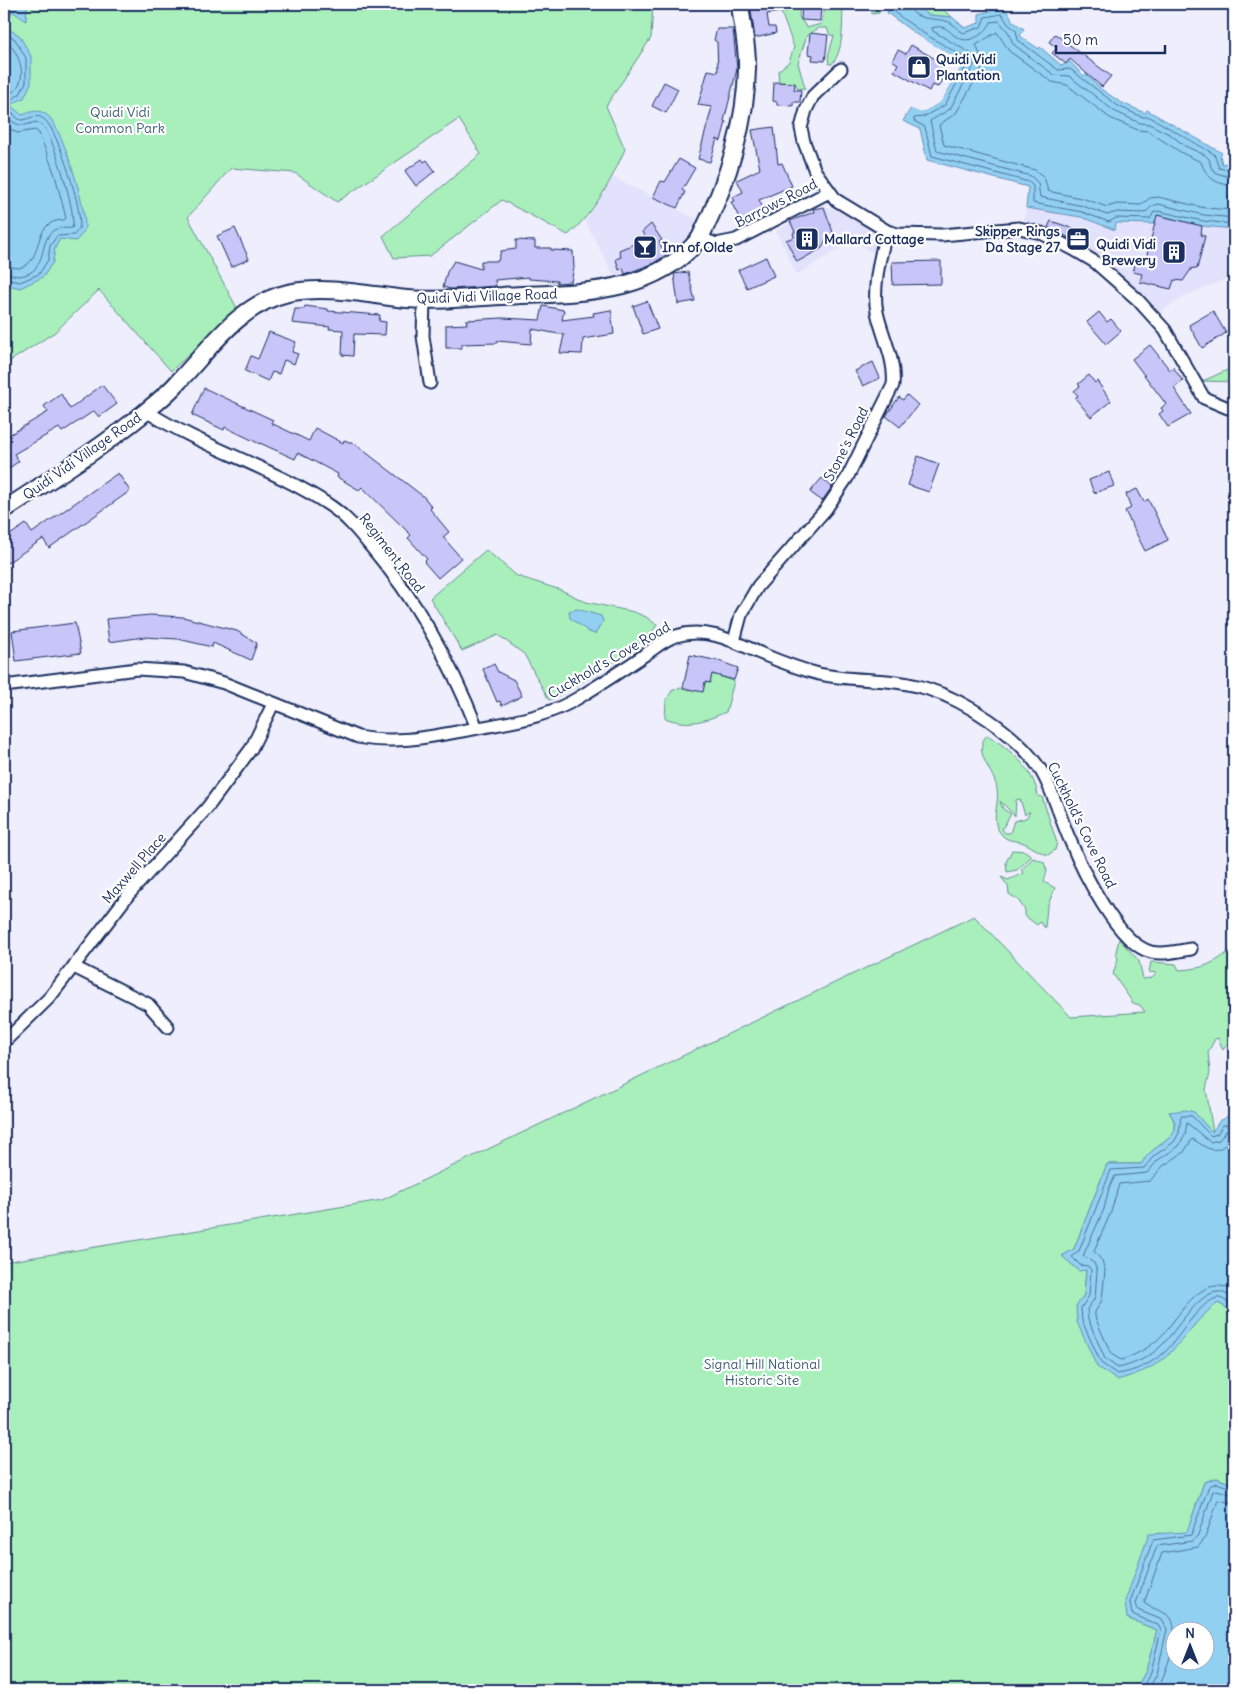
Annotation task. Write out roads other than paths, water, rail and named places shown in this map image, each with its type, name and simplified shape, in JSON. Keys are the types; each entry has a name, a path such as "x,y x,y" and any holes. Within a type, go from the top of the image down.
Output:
{"street":[{"name":"Quidi Vidi Village Road","path":"4,510 120,433 178,383 230,327 250,310 287,293 323,291 424,300 580,293 616,288 671,264 692,248 700,238 731,158 741,114 747,67 740,4"},
{"path":"829,192 811,161 804,142 802,128 806,110 813,96 841,69"},
{"name":"Barrows Road","path":"700,238 716,244 736,240 829,192 836,200 887,231 912,235 942,235 1019,228 1041,233 1074,249 1095,262 1137,299 1169,336 1204,398 1228,408"},
{"name":"Stone's Road","path":"734,641 741,615 758,586 826,509 847,478 893,384 894,373 878,317 876,298 882,246 887,231"},
{"path":"424,300 423,336 430,383"},
{"name":"Regiment Road","path":"146,411 171,427 311,494 344,517 382,559 406,593 447,660 477,728"},
{"name":"Cuckhold's Cove Road","path":"4,686 118,671 159,670 206,677 241,689 342,732 377,741 410,740 506,724 557,709 577,699 675,636 694,632 710,634 734,641 794,667 822,674 898,681 948,696 971,708 1008,736 1038,766 1048,783 1084,870 1108,911 1126,934 1136,944 1151,952 1174,952 1191,949"},
{"name":"Maxwell Place","path":"4,1042 50,998 128,894 207,808 251,749 273,704"},
{"path":"74,967 148,1004 168,1028"}],"water":[{"path":"4,4 27,4 26,21 12,11 6,28 19,35 31,56 31,83 24,98 10,105 22,115 34,111 44,113 53,122 60,134 72,168 85,218 85,228 76,241 60,239 55,248 53,262 43,277 20,288 4,284"},
{"path":"892,4 912,4 929,15 952,17 965,28 979,23 979,14 1004,9 1010,15 1012,21 1024,29 1020,36 1039,49 1040,47 1062,66 1069,61 1084,76 1086,74 1101,89 1120,102 1145,113 1147,110 1222,153 1220,155 1222,164 1228,163 1234,167 1234,229 1202,226 1158,215 1155,224 1116,223 1115,230 1081,217 1026,208 1028,187 927,160 920,129 903,121 911,108 921,113 941,102 964,62 920,37 887,13"},
{"path":"577,609 601,616 603,621 595,634 589,632 570,618 569,611"},
{"path":"1186,1110 1194,1112 1212,1132 1220,1120 1228,1115 1234,1121 1234,1312 1218,1303 1158,1363 1131,1376 1117,1380 1097,1367 1077,1322 1076,1306 1084,1295 1086,1270 1079,1271 1062,1256 1074,1249 1107,1164 1141,1164 1174,1131 1174,1120 1169,1112"},
{"path":"1217,1478 1234,1485 1234,1690 1078,1690 1080,1685 1136,1689 1146,1671 1157,1630 1127,1618 1125,1601 1149,1534 1187,1532 1204,1482"}],"place":[{"name":"Quidi Vidi Plantation","path":"919,67"},
{"name":"Mallard Cottage","path":"807,239"},
{"name":"Skipper Rings Da Stage 27","path":"1078,239"},
{"name":"Inn of Olde","path":"645,247"},
{"name":"Quidi Vidi Brewery","path":"1174,252"}],"park label":[{"name":"Quidi Vidi Common Park","path":"120,120"},
{"name":"Signal Hill National Historic Site","path":"762,1372"}]}
